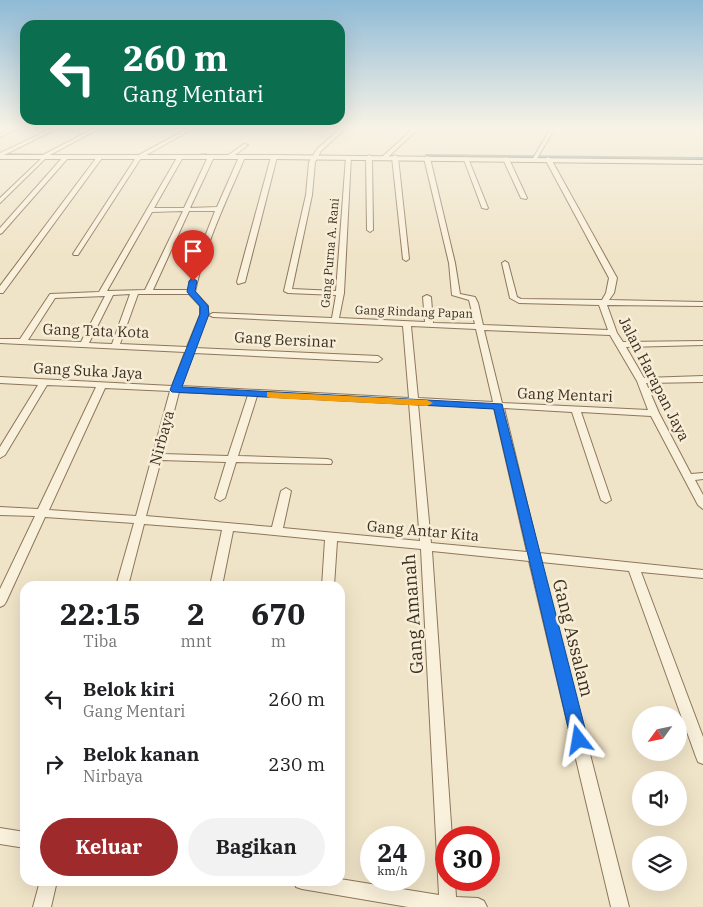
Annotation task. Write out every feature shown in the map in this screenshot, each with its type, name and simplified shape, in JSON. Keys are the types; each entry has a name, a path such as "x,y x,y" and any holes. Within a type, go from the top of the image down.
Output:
{"street":[{"path":"0,201 31,170"},
{"path":"0,232 54,170"},
{"path":"1,290 90,170"},
{"path":"76,254 132,170"},
{"path":"84,345 106,293 172,170"},
{"path":"148,292 205,170"},
{"path":"191,292 198,266 236,170"},
{"path":"241,282 270,170"},
{"path":"312,170 304,220 288,291 340,293"},
{"name":"Gang Purna A. Rani","path":"335,320 340,293 348,170"},
{"path":"369,170 370,230"},
{"path":"397,170 406,259"},
{"name":"Gang Assalam","path":"430,170 452,263 456,295 473,300 480,327 620,907"},
{"path":"470,170 485,208"},
{"path":"511,170 524,198"},
{"name":"Jalan Harapan Jaya","path":"554,170 613,278 610,293 603,304 613,333 640,381 654,413 703,505"},
{"path":"150,210 220,209"},
{"path":"505,263 516,300 603,304 703,304"},
{"path":"22,342 53,296 135,292 191,292 204,306 209,315"},
{"path":"115,346 135,292"},
{"path":"427,297 429,324"},
{"name":"Gang Rindang Papan","path":"209,315 407,322 613,333"},
{"name":"Nirbaya","path":"123,581 175,390 209,315"},
{"name":"Gang Amanah","path":"407,322 427,547 448,905"},
{"name":"Gang Tata Kota","path":"0,341 192,349"},
{"path":"621,346 703,343"},
{"name":"Gang Bersinar","path":"192,349 378,359"},
{"name":"Gang Suka Jaya","path":"0,380 175,390"},
{"path":"640,381 703,380"},
{"path":"0,455 44,382"},
{"path":"0,602 3,588 101,386"},
{"name":"Gang Mentari","path":"175,390 654,413"},
{"path":"220,498 253,394"},
{"path":"576,410 606,500"},
{"path":"156,457 327,462"},
{"path":"689,477 703,476"},
{"path":"277,531 286,491"},
{"name":"Gang Antar Kita","path":"0,511 40,515 96,516 228,529 277,531 331,538 534,556 703,574"},
{"path":"217,581 228,529"},
{"path":"328,581 331,538"},
{"path":"633,566 703,758"},
{"path":"0,836 20,839"},
{"path":"42,907 48,886"},
{"path":"344,886 448,905 478,907"}],"slow traffic":[{"path":"270,395 427,403"}],"route":[{"path":"193,281 191,292 204,306 205,311 175,390 498,406 579,740"}]}
